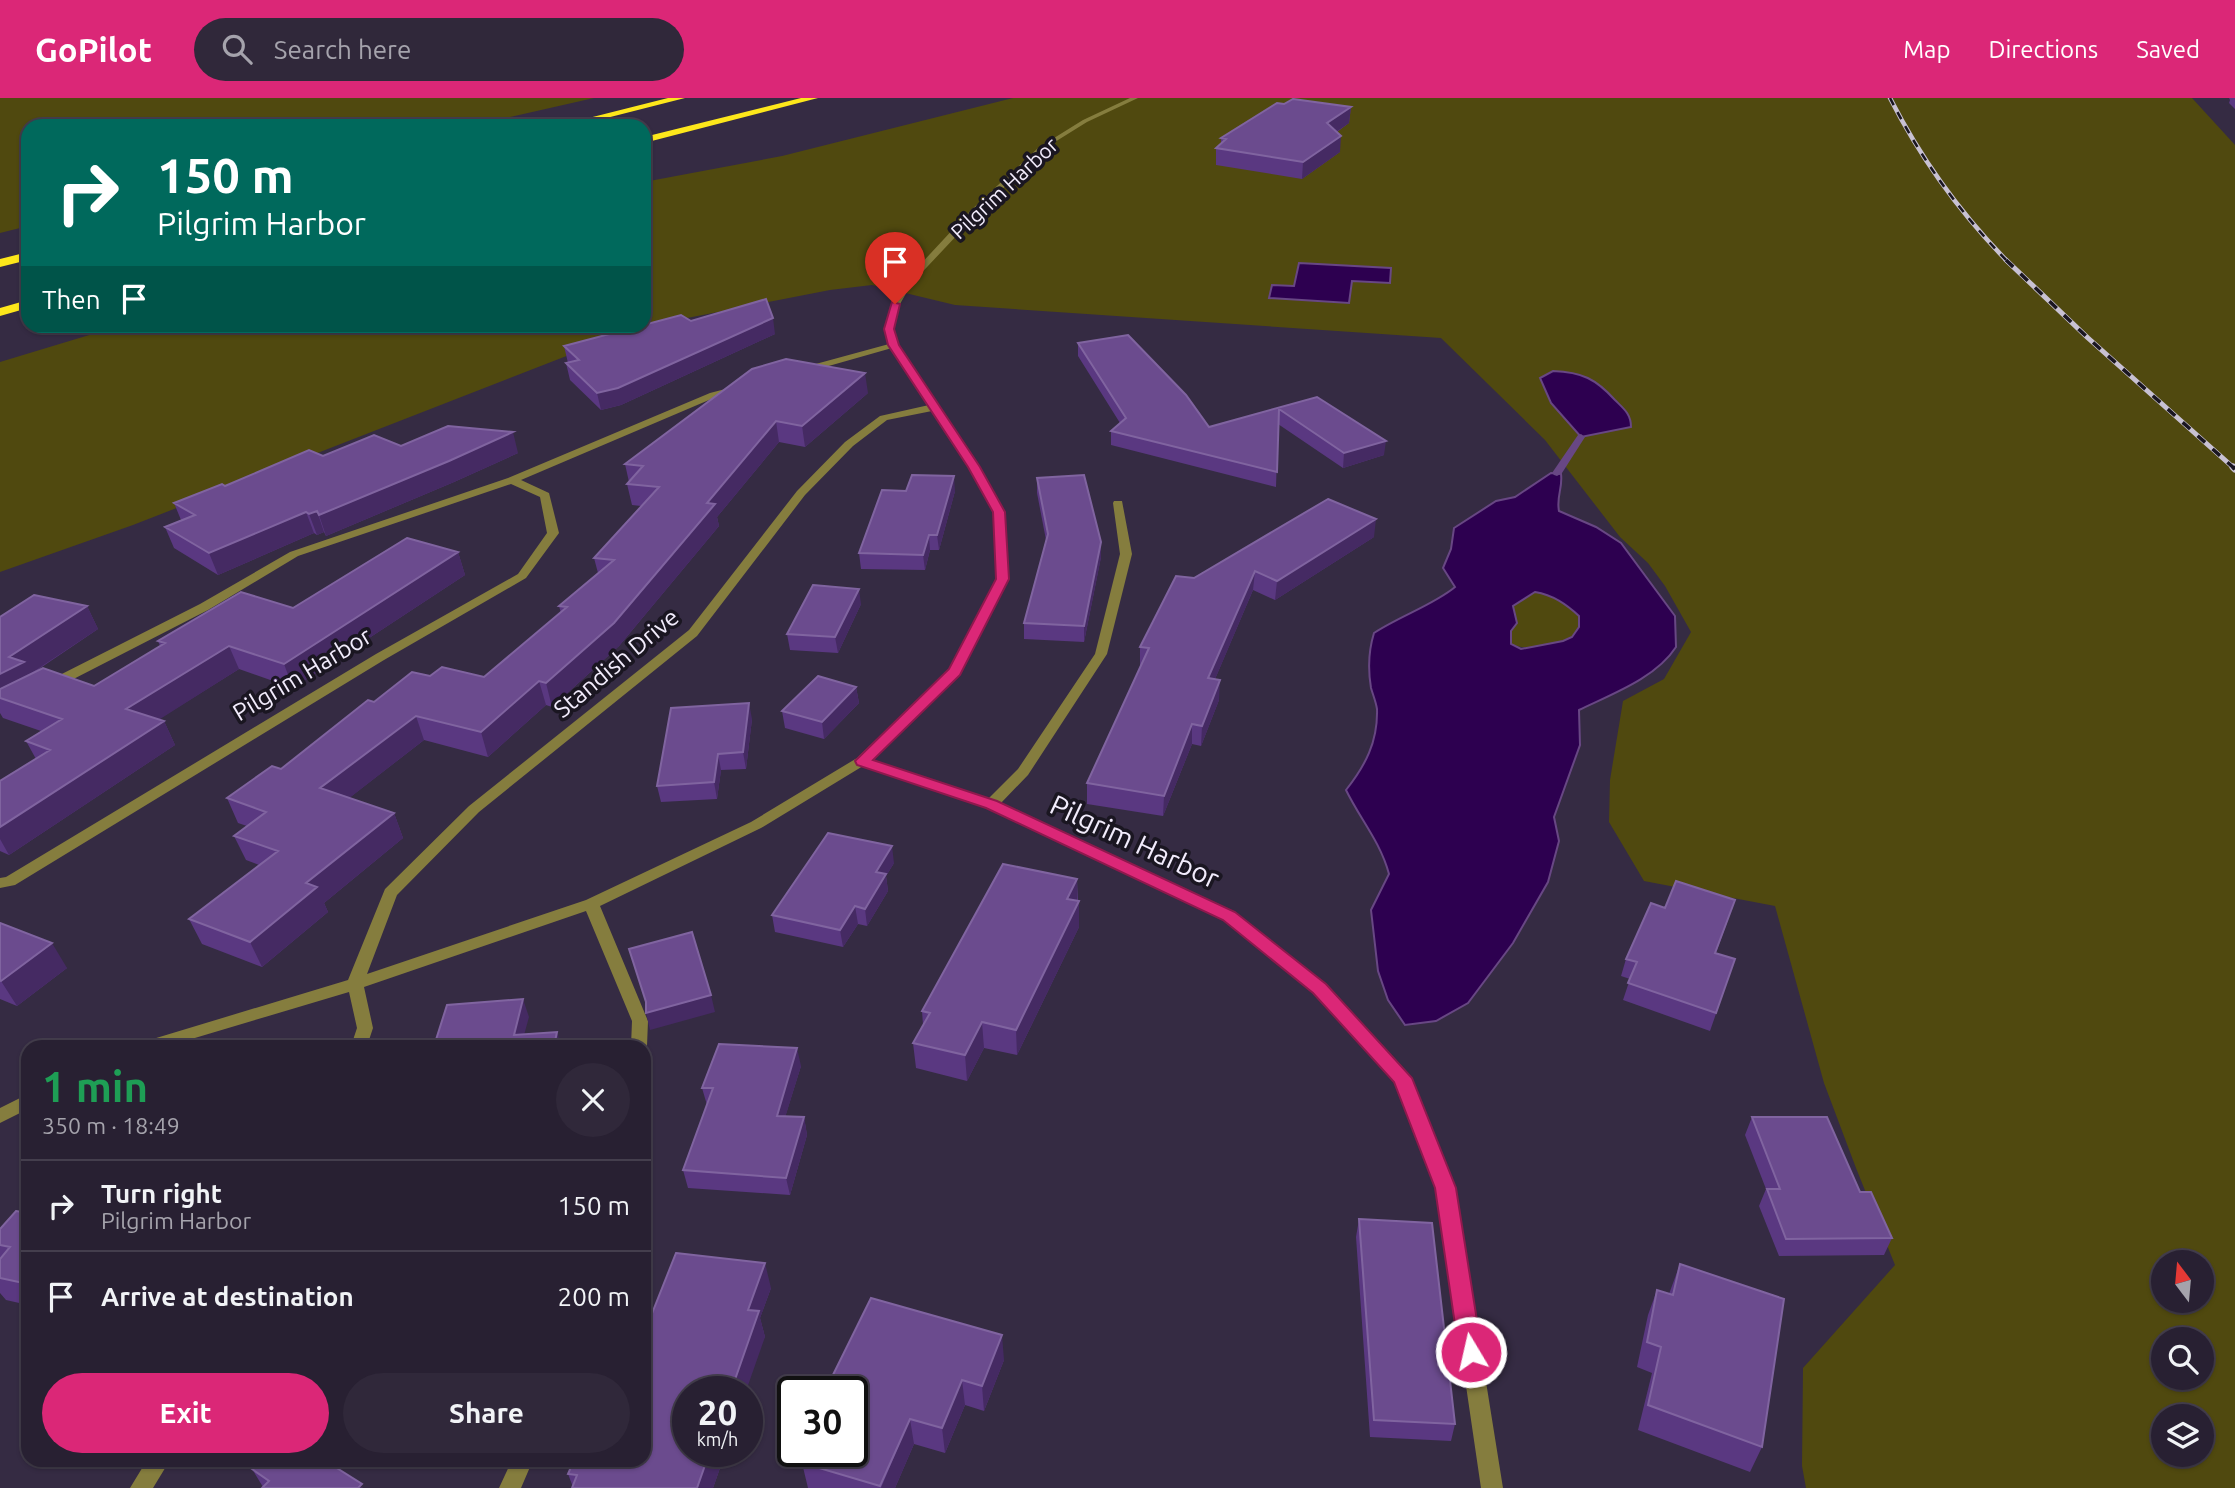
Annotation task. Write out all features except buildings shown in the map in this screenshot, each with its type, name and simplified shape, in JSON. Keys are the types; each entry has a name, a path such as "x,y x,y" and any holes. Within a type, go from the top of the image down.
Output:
{"highway":[{"path":"592,119 680,98"},
{"path":"651,138 813,98"},
{"path":"0,262 21,258"},
{"path":"0,312 21,306"}],"street":[{"name":"Pilgrim Harbor","path":"894,345 889,329 895,304 908,282 973,213 1040,149 1085,121 1135,98"},
{"path":"169,1040 355,984 591,904 756,825 862,761 955,671 1003,579 999,512 974,467 894,345 790,374"},
{"path":"36,693 204,607 294,554 512,480 713,395 751,385"},
{"name":"Standish Drive","path":"355,984 390,893 474,809 692,633 802,493 849,444 884,418 934,407"},
{"name":"Pilgrim Harbor","path":"0,883 10,881 380,657 523,576 553,533 545,495 512,480"},
{"path":"991,805 1023,772 1101,654 1126,555 1118,503"},
{"name":"Pilgrim Harbor","path":"862,761 991,805 1229,916 1320,989 1402,1078 1446,1188 1492,1488"},
{"path":"591,904 640,1021 639,1040"},
{"path":"355,984 365,1028 361,1040"},
{"path":"0,1116 21,1105"},
{"path":"141,1488 154,1467"},
{"path":"510,1488 519,1467"}],"shaded area":[{"path":"0,98 594,98 502,119 21,119 21,228 0,233"},
{"path":"1013,98 2192,98 2235,145 2235,1488 1806,1488 1802,1466 1803,1368 1895,1265 1824,1083 1775,906 1644,881 1609,822 1610,780 1623,701 1664,679 1691,632 1665,586 1648,563 1620,537 1545,440 1441,338 955,305 872,285 830,290 651,325 651,181 782,156"},
{"path":"1299,263 1391,268 1390,283 1352,281 1349,303 1269,298 1272,285 1294,286"},
{"path":"96,333 626,333 133,525 0,572 0,362"},
{"path":"1553,371 1580,375 1595,382 1626,412 1631,427 1581,437 1551,403 1540,378"},
{"path":"1551,473 1561,474 1559,511 1596,527 1621,543 1675,616 1676,647 1657,668 1645,676 1579,710 1580,745 1554,817 1559,841 1548,882 1513,943 1468,1003 1436,1021 1405,1025 1388,1000 1378,971 1371,910 1389,874 1375,841 1346,790 1359,772 1373,743 1377,721 1370,674 1372,639 1374,633 1455,587 1443,568 1451,549 1454,528 1496,501 1515,497","holes":["1535,592 1548,595 1569,608 1579,616 1579,627 1572,637 1563,641 1521,649 1511,644 1511,631 1517,623 1513,606"]},
{"path":"1535,592 1559,601 1579,616 1579,625 1572,637 1542,647 1511,644 1511,631 1517,623 1513,606"}],"waterway":[{"path":"1557,473 1581,437"}],"railway":[{"path":"1890,98 1943,184 2007,261"},
{"path":"2007,261 2088,338 2235,469 2233,467"}],"route":[{"path":"895,304 889,329 894,345 974,467 999,512 1003,579 955,671 862,761 991,805 1229,916 1320,989 1402,1078 1446,1188 1471,1352"}]}
